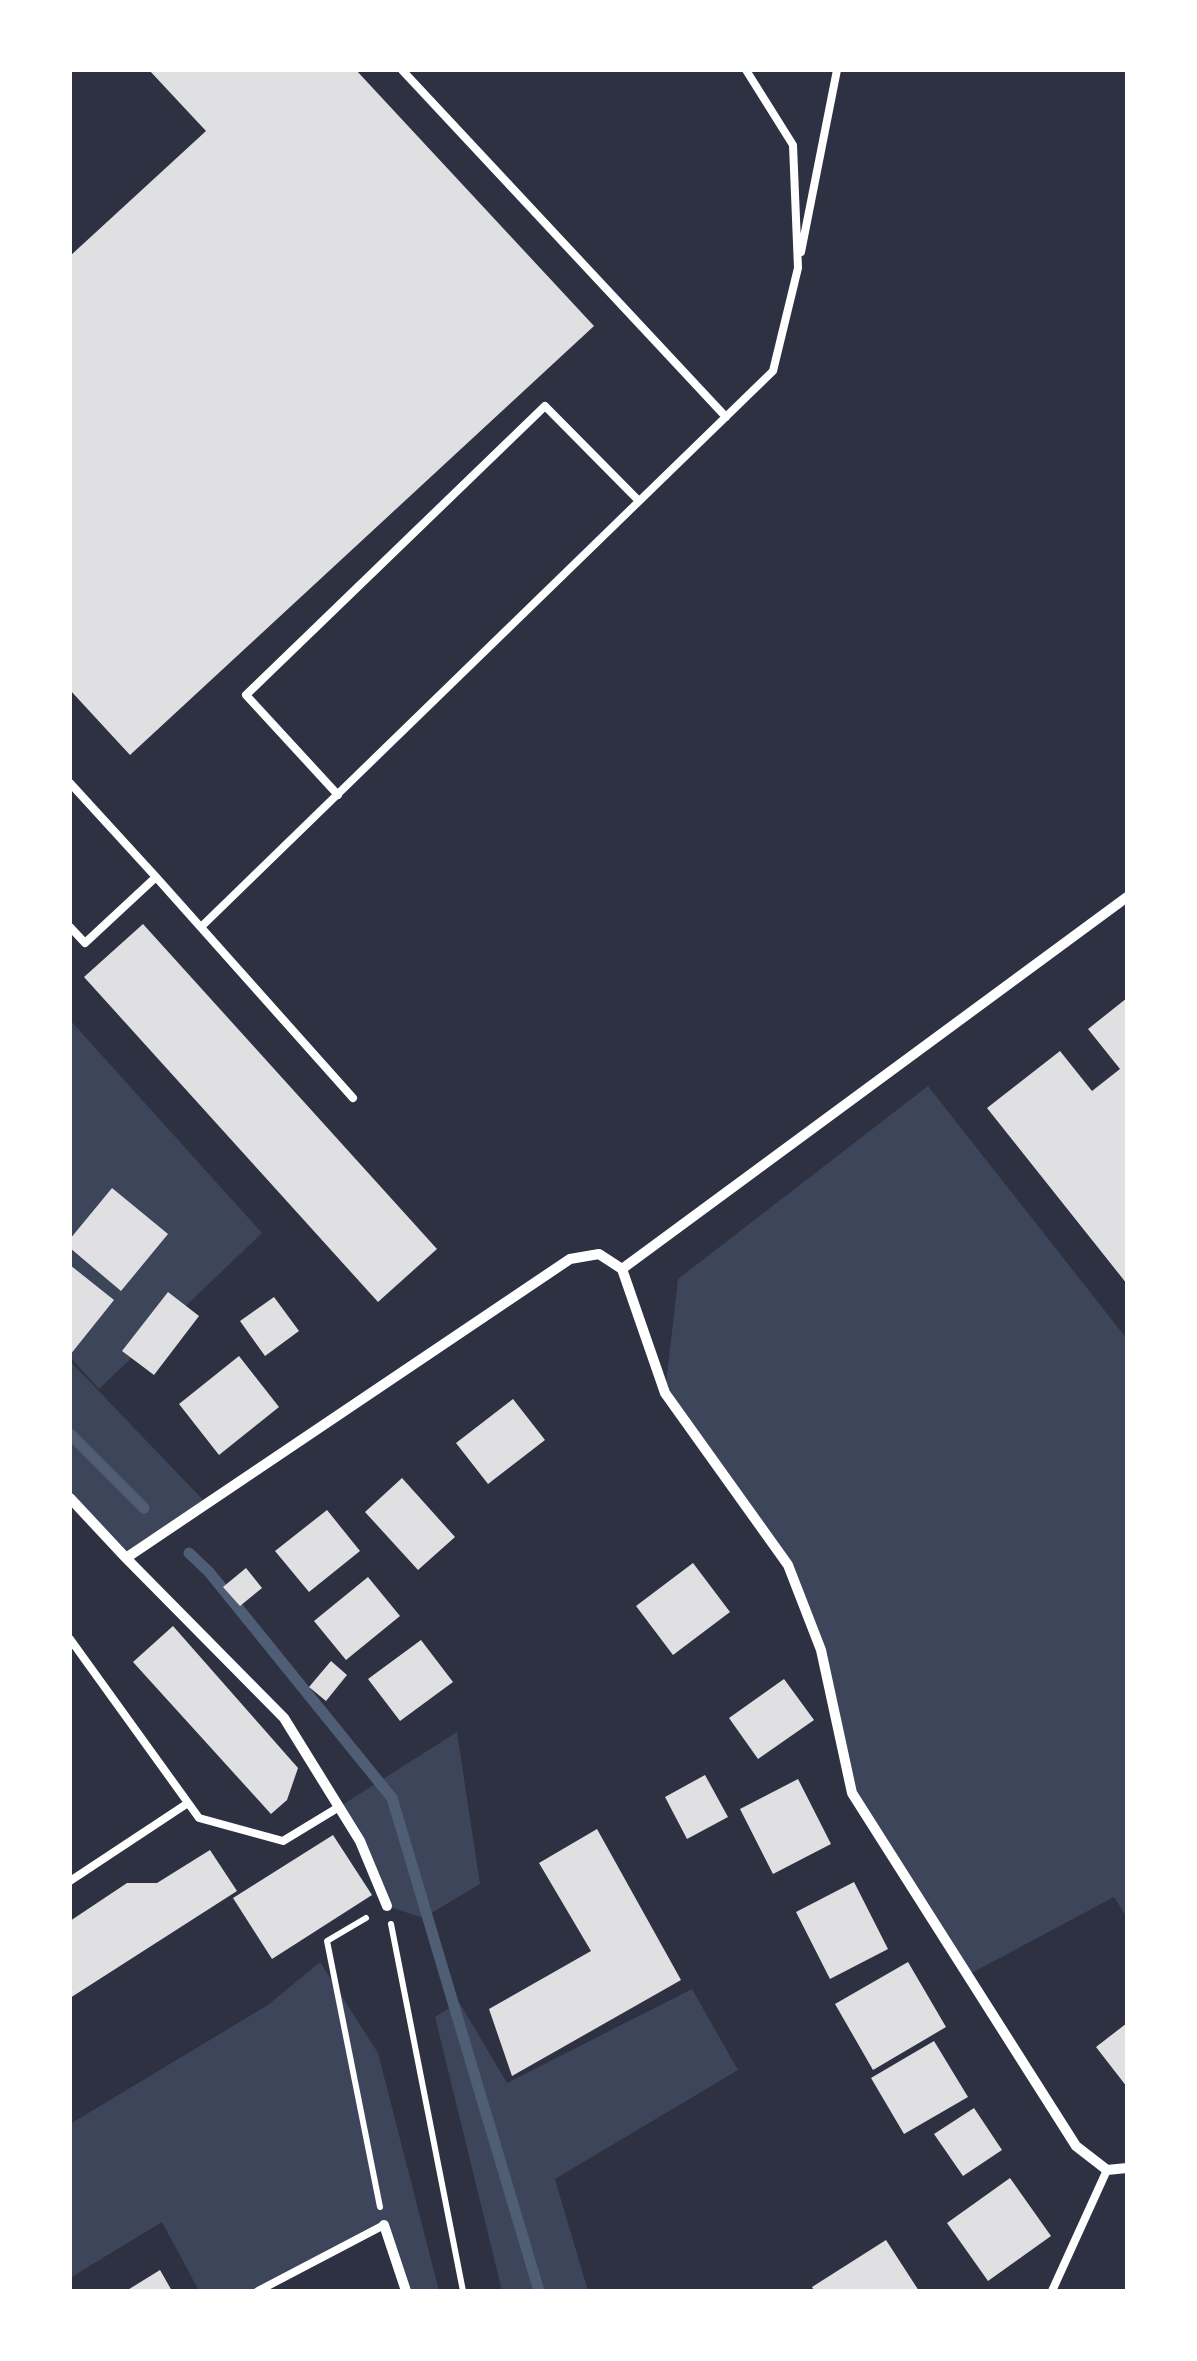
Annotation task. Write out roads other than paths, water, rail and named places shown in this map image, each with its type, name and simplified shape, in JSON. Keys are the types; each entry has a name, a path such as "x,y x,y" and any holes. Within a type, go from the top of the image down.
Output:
{"street":[{"path":"622,1269 1127,897"},
{"path":"126,1558 570,1260 599,1254 622,1269 665,1393 788,1565 821,1650 852,1792 1076,2146 1108,2170 1127,2168"},
{"path":"70,1498 284,1718 360,1841 387,1906"},
{"path":"384,2225 406,2291"}],"lane":[{"path":"402,70 726,417"},
{"path":"746,70 793,144 798,268"},
{"path":"201,927 773,371 798,268 837,70"},
{"path":"338,795 246,695 545,406 639,502"},
{"path":"70,783 353,1098"},
{"path":"70,927 85,943 156,877"},
{"path":"70,1638 200,1818 283,1841 339,1807"},
{"path":"70,1880 188,1803"},
{"path":"1052,2291 1108,2170"},
{"path":"258,2291 384,2225"}],"waterway":[{"path":"70,1434 144,1508"},
{"path":"189,1553 209,1572 392,1798 539,2291"}]}
